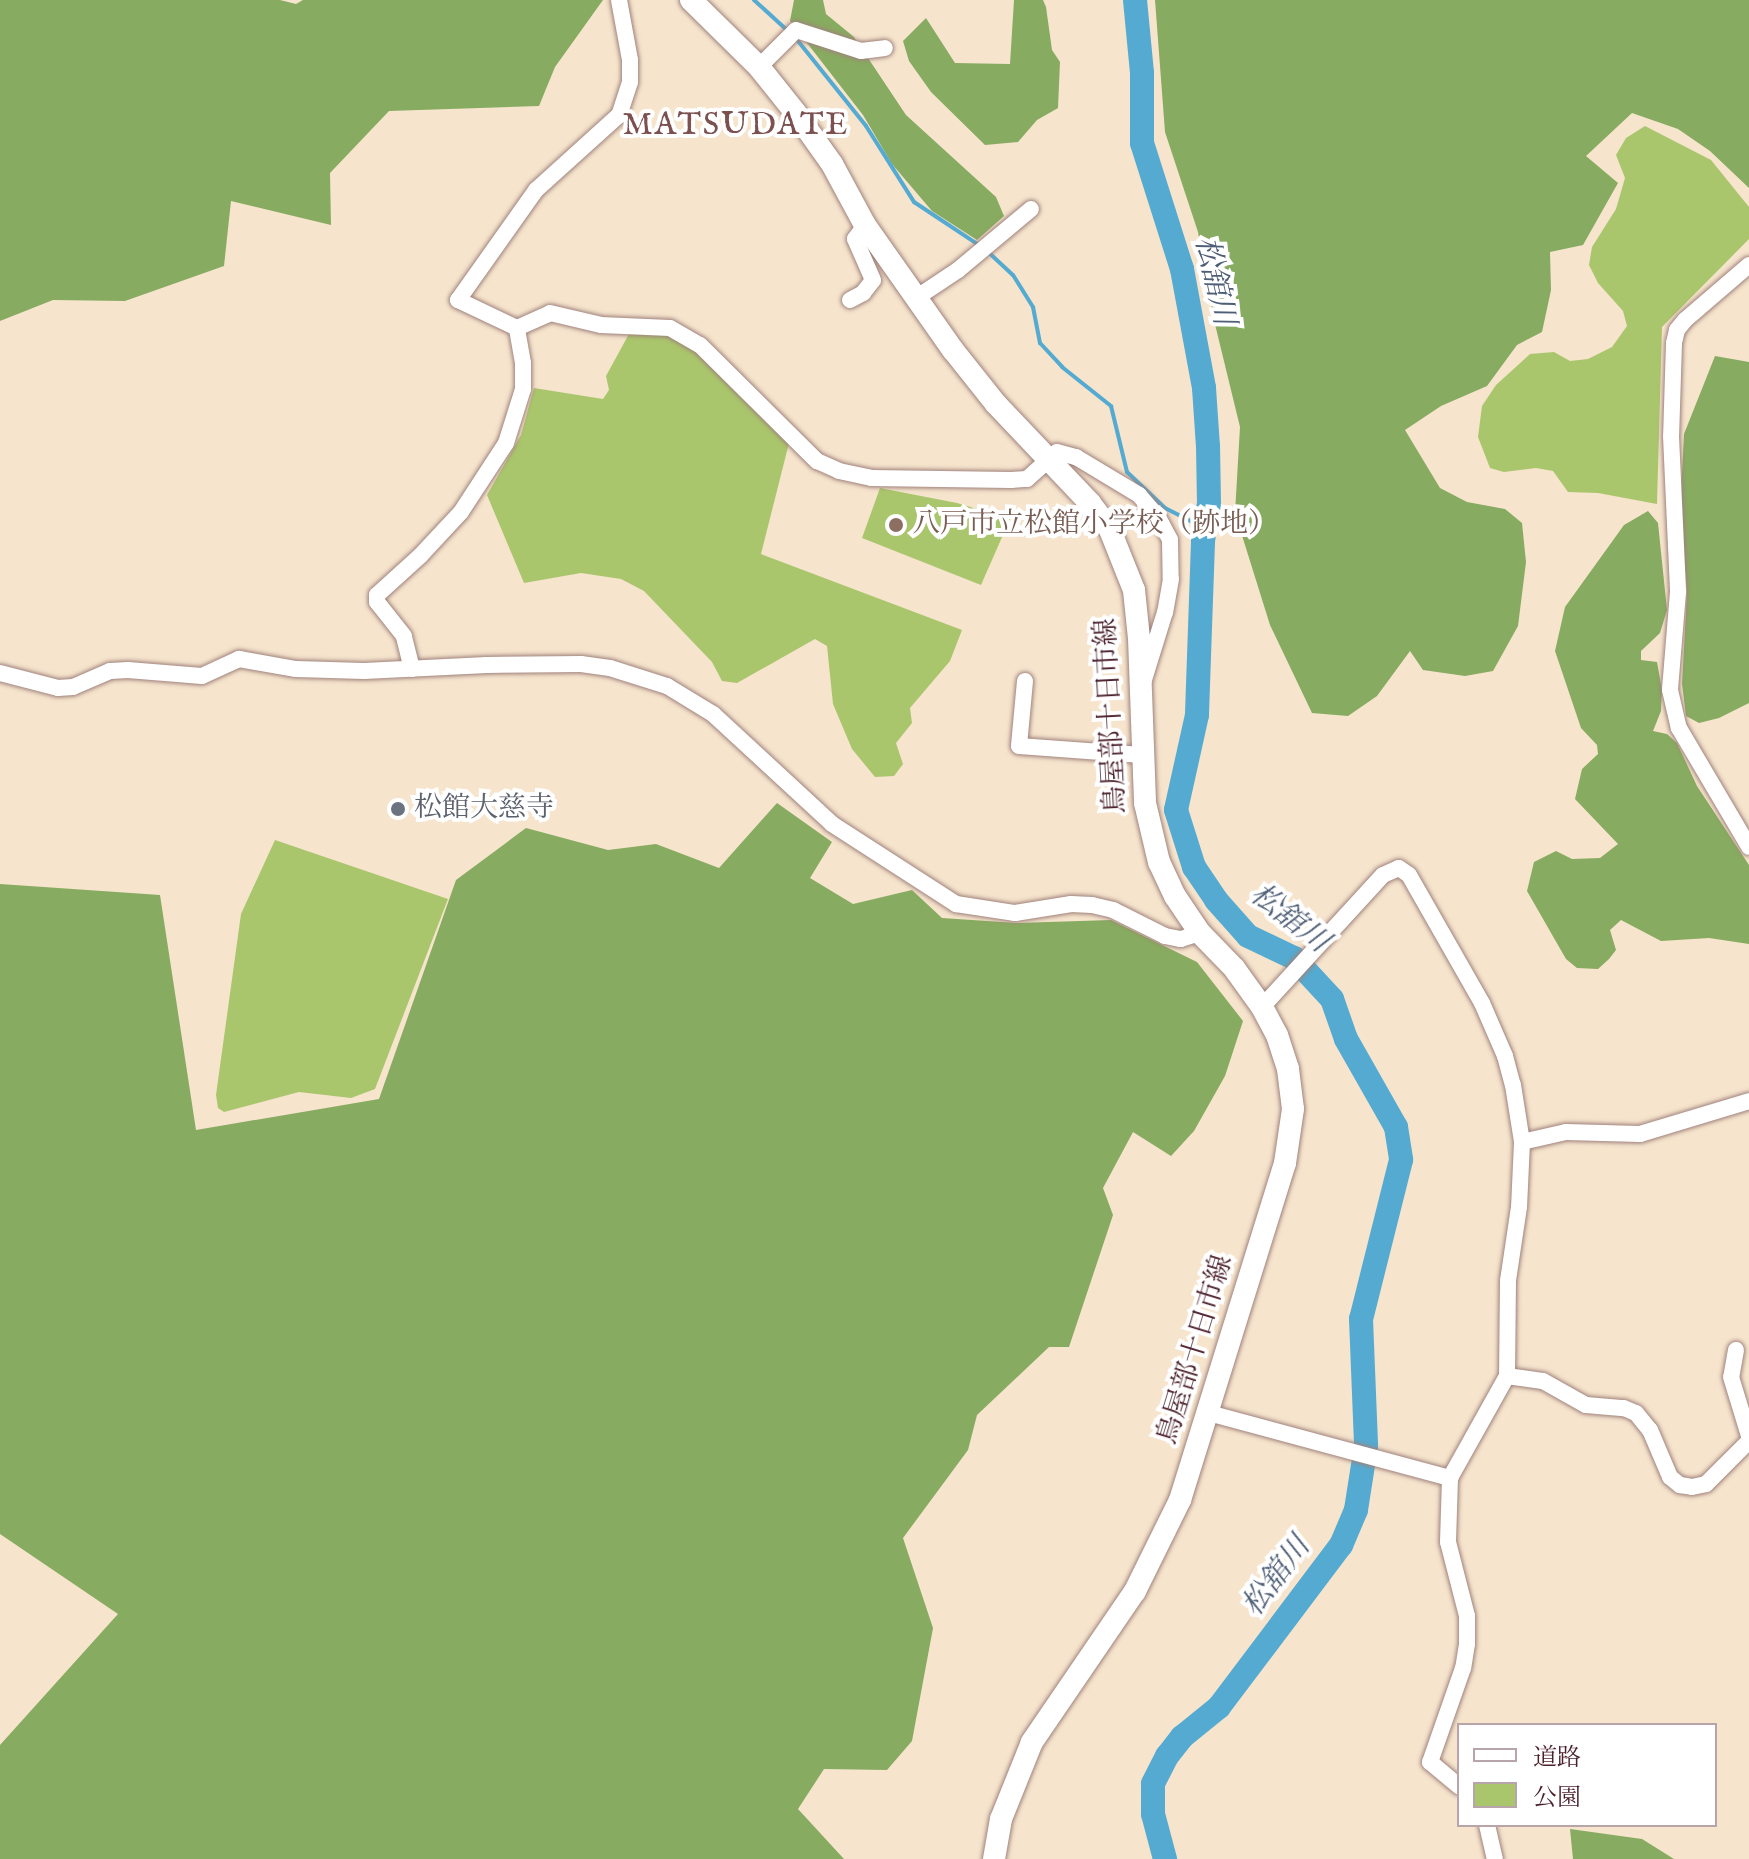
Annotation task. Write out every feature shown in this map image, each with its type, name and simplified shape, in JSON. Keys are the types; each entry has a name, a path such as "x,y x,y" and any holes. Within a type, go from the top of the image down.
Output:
{"main road":[{"name":"鳥屋部十日市線","path":"691,0 759,67 832,164 865,225 916,298 996,404 1090,503 1110,530 1125,562 1138,619 1145,803 1159,862 1175,896 1200,933 1234,968 1262,1007 1277,1035 1288,1069 1293,1109 1285,1163 1209,1413 1161,1544 1135,1591 1032,1742 1001,1819 994,1859"}],"street":[{"path":"619,0 630,60 630,82 619,115 536,190 458,300 517,328 550,313 601,325 670,328 700,345 817,461 839,471 871,478 1027,479 1057,452 1063,452 1117,480 1149,506 1168,531 1172,554 1165,612 1150,668 1139,690"},
{"path":"759,67 796,30 861,51 885,48"},
{"path":"916,298 958,270 1031,209"},
{"path":"850,300 863,293 873,280 855,239 865,225"},
{"path":"1749,265 1685,320 1677,330 1674,343 1671,467 1678,592 1670,690 1679,728 1749,847"},
{"path":"412,669 404,636 377,602 377,595 420,556 461,512 506,443 523,389 523,363 517,328"},
{"path":"0,673 58,688 73,687 110,671 202,676 239,659 296,669 581,664 638,675 667,686 713,714 832,824 956,904 1015,913 1071,904 1092,905 1113,910 1165,936 1181,939 1200,933"},
{"path":"1025,681 1019,746 1142,755"},
{"path":"1262,1007 1383,875 1399,868 1409,875 1482,1003 1505,1056 1522,1142 1519,1207 1508,1281 1507,1376 1450,1478 1448,1542 1467,1616 1467,1644 1463,1668 1430,1762 1457,1784"},
{"path":"1522,1142 1566,1132 1640,1134 1749,1101"},
{"path":"1507,1376 1543,1381 1586,1405 1624,1408 1636,1413 1650,1430 1670,1477 1680,1485 1692,1487 1706,1484 1749,1438 1731,1377 1736,1350"},
{"path":"1209,1413 1450,1478"},
{"path":"1487,1827 1495,1859"}],"green space":[{"path":"0,0 280,0 296,4 303,0 603,0 555,67 539,106 389,111 330,173 331,225 231,201 224,266 125,301 53,300 0,321"},
{"path":"794,0 823,0 826,14 854,37 906,115 996,197 1004,216 977,240 932,211 892,164 863,115 790,21"},
{"path":"1014,0 1043,0 1046,7 1052,50 1060,62 1058,108 1037,120 1018,142 985,145 931,92 909,61 903,41 926,18 955,63 1010,64"},
{"path":"1155,0 1749,0 1749,188 1710,151 1678,129 1632,113 1586,156 1618,183 1583,245 1550,252 1551,290 1542,332 1517,345 1487,386 1441,406 1405,430 1440,488 1467,502 1505,509 1522,523 1526,562 1518,626 1493,671 1465,676 1423,670 1410,651 1377,696 1348,716 1312,713 1270,625 1235,513 1240,427 1213,316 1198,232 1165,132"},
{"path":"1645,126 1711,160 1749,207 1749,239 1662,327 1657,504 1598,493 1568,492 1553,471 1536,468 1504,472 1490,468 1478,437 1482,406 1496,385 1530,354 1554,352 1570,361 1588,359 1612,347 1627,326 1623,311 1598,283 1589,265 1592,247 1616,209 1625,178 1616,155 1626,138"},
{"path":"630,332 672,336 703,357 789,443 761,554 962,630 950,661 910,708 912,723 896,743 903,764 894,776 875,777 852,749 833,704 827,646 815,639 737,683 722,681 712,662 644,591 621,579 581,573 524,583 487,495 521,435 534,388 603,399 609,390 606,376"},
{"path":"1715,356 1749,362 1749,703 1719,718 1699,723 1686,716 1682,684 1687,592 1680,511 1684,434"},
{"path":"880,488 957,503 1010,519 981,585 862,538"},
{"path":"1648,511 1658,523 1667,610 1660,633 1641,651 1641,660 1657,662 1662,690 1661,711 1653,731 1667,734 1677,743 1697,786 1749,865 1749,944 1709,938 1661,941 1621,920 1610,930 1616,950 1609,959 1598,969 1577,968 1566,959 1527,891 1534,862 1556,851 1572,859 1600,858 1618,844 1575,799 1582,769 1598,754 1597,745 1581,728 1555,651 1565,607 1624,525"},
{"path":"777,803 832,842 810,878 853,904 912,890 942,918 1017,923 1111,920 1197,962 1243,1021 1225,1076 1194,1131 1171,1156 1133,1132 1103,1188 1113,1215 1069,1347 1049,1347 977,1415 968,1450 903,1538 933,1628 912,1741 887,1770 824,1769 798,1809 844,1859 0,1859 0,1745 118,1614 0,1534 0,884 160,895 196,1130 379,1099 456,880 526,828 608,850 656,844 719,868"},
{"path":"275,840 448,899 375,1089 351,1098 299,1092 224,1112 218,1108 216,1095 241,914"},
{"path":"1570,1829 1642,1839 1674,1859 1573,1859"}],"waterway":[{"path":"754,0 788,31"},
{"name":"松舘川","path":"1135,0 1142,73 1142,143 1182,269 1204,388 1208,446 1209,503 1203,542 1197,715 1176,810 1194,867 1216,900 1248,936 1294,958 1332,999 1346,1039 1396,1127 1401,1160 1361,1319 1366,1446 1356,1510 1341,1545 1219,1707 1182,1737 1167,1756 1153,1784 1153,1814 1165,1859"},
{"path":"794,36 866,126 914,202 979,245"},
{"path":"986,250 1013,275 1033,307 1040,343 1062,367 1111,406 1127,472 1165,508 1194,523 1207,522"}],"place":[{"name":"八戸市立松館小学校（跡地）","path":"896,525"},
{"name":"松館大慈寺","path":"398,809"}],"district":[{"name":"MATSUDATE","path":"736,126"}]}
